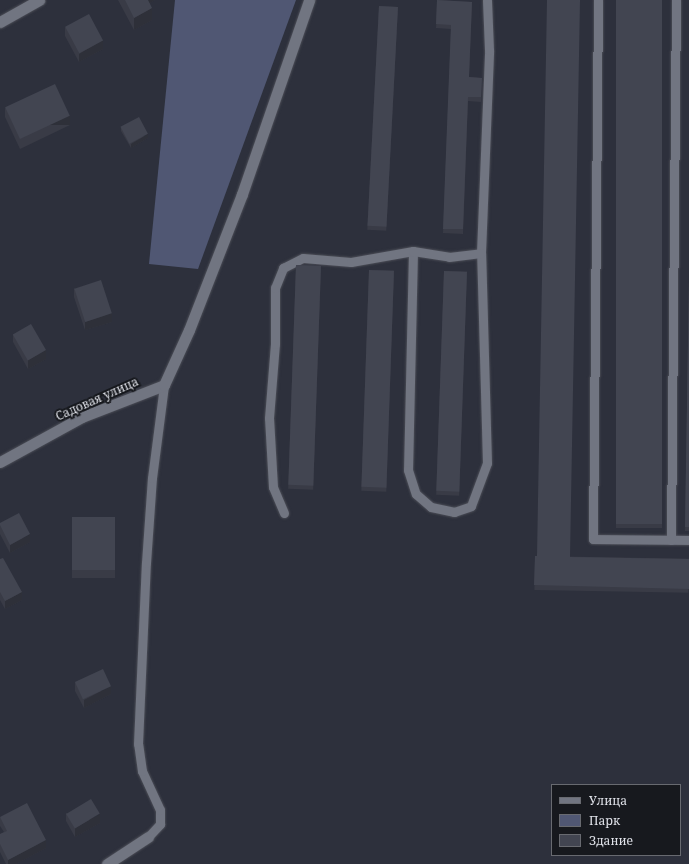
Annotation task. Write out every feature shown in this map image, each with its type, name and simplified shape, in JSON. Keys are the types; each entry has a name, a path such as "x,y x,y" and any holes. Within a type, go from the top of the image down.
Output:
{"street":[{"path":"0,22 39,0"},
{"path":"164,385 189,330 242,194 309,0"},
{"name":"Садовая улица","path":"0,462 82,417 164,385"},
{"path":"107,864 148,837"}],"lane":[{"path":"413,251 408,470 416,494 431,507 454,512 472,506 487,463 481,253 489,50 487,0"},
{"path":"598,0 593,539 689,540"},
{"path":"671,540 676,0"},
{"path":"284,513 273,487 269,418 275,344 276,288 283,268 303,258 351,262 413,251 449,257 481,253"},
{"path":"148,837 160,824 160,810 142,771 138,744 146,563 152,478 164,385"}],"green space":[{"path":"175,0 296,0 198,269 149,264"}],"building":[{"path":"125,0 148,0 152,8 134,18"},
{"path":"437,0 472,2 469,77 482,78 481,97 468,97 463,229 443,229 451,25 436,24"},
{"path":"547,0 580,0 570,557 689,559 689,589 534,585 535,556 537,556"},
{"path":"616,0 662,0 662,524 616,524"},
{"path":"379,6 398,7 386,227 367,226"},
{"path":"89,14 103,40 79,53 65,27"},
{"path":"55,84 70,116 20,139 5,107"},
{"path":"139,117 148,134 129,144 120,127"},
{"path":"296,265 321,266 313,486 288,485"},
{"path":"369,270 394,271 386,488 361,487"},
{"path":"444,271 467,272 459,492 436,491"},
{"path":"689,278 689,527 685,527"},
{"path":"101,280 112,313 85,322 74,289"},
{"path":"31,324 46,350 28,360 13,334"},
{"path":"19,513 30,534 10,545 0,523"},
{"path":"72,517 115,517 115,570 72,570"},
{"path":"3,558 22,592 5,601 0,592 0,559"},
{"path":"103,669 111,686 83,699 75,682"},
{"path":"91,799 100,814 75,829 66,814"},
{"path":"27,803 46,840 8,860 0,844 0,834 7,831 0,817"}]}
